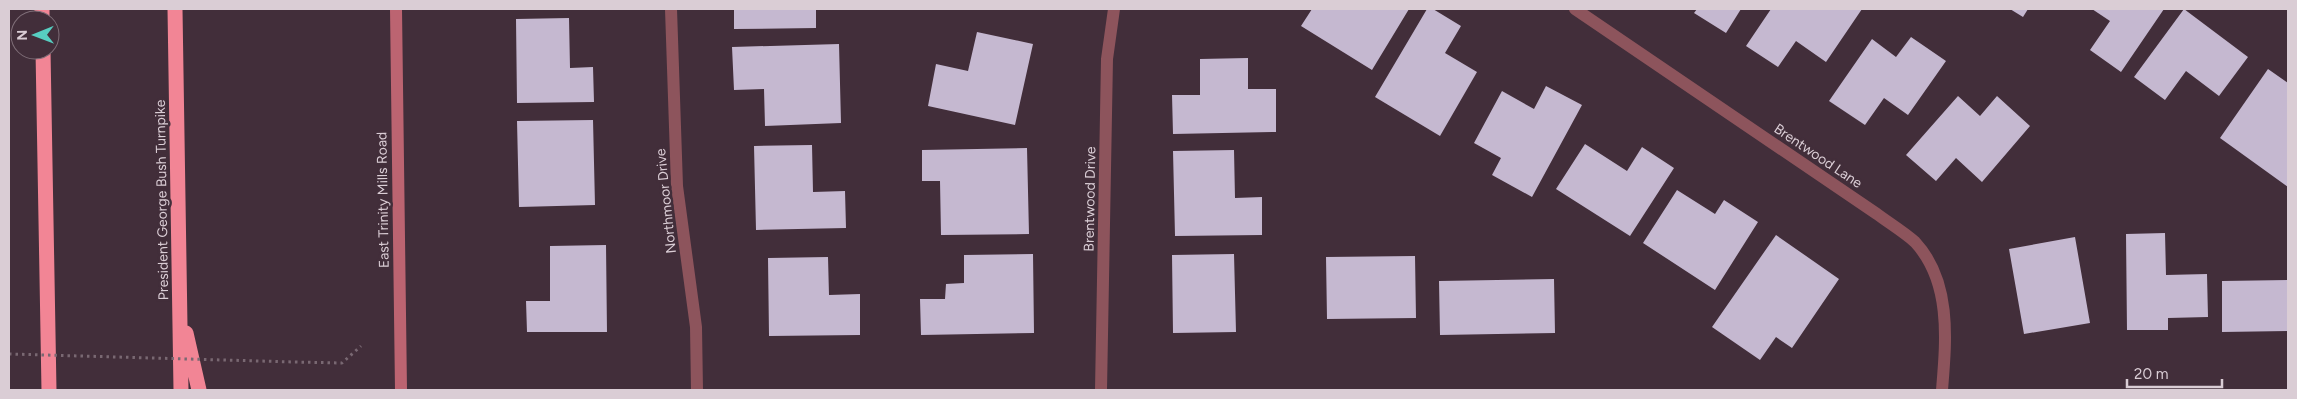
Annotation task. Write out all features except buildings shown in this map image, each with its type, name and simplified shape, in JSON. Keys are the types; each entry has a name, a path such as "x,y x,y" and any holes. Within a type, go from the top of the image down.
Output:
{"highway":[{"name":"President George Bush Turnpike","path":"175,9 181,390"},
{"path":"43,60 49,390"},
{"path":"180,303 199,390"}],"main road":[{"name":"East Trinity Mills Road","path":"396,9 401,390"}],"street":[{"name":"Northmoor Drive","path":"670,9 677,186 696,327 697,390"},
{"name":"Brentwood Drive","path":"1101,390 1107,59 1114,9"},
{"name":"Brentwood Lane","path":"1575,9 1915,242 1938,279 1946,335 1942,390"}],"path":[{"path":"9,354 342,363 361,346"}]}
